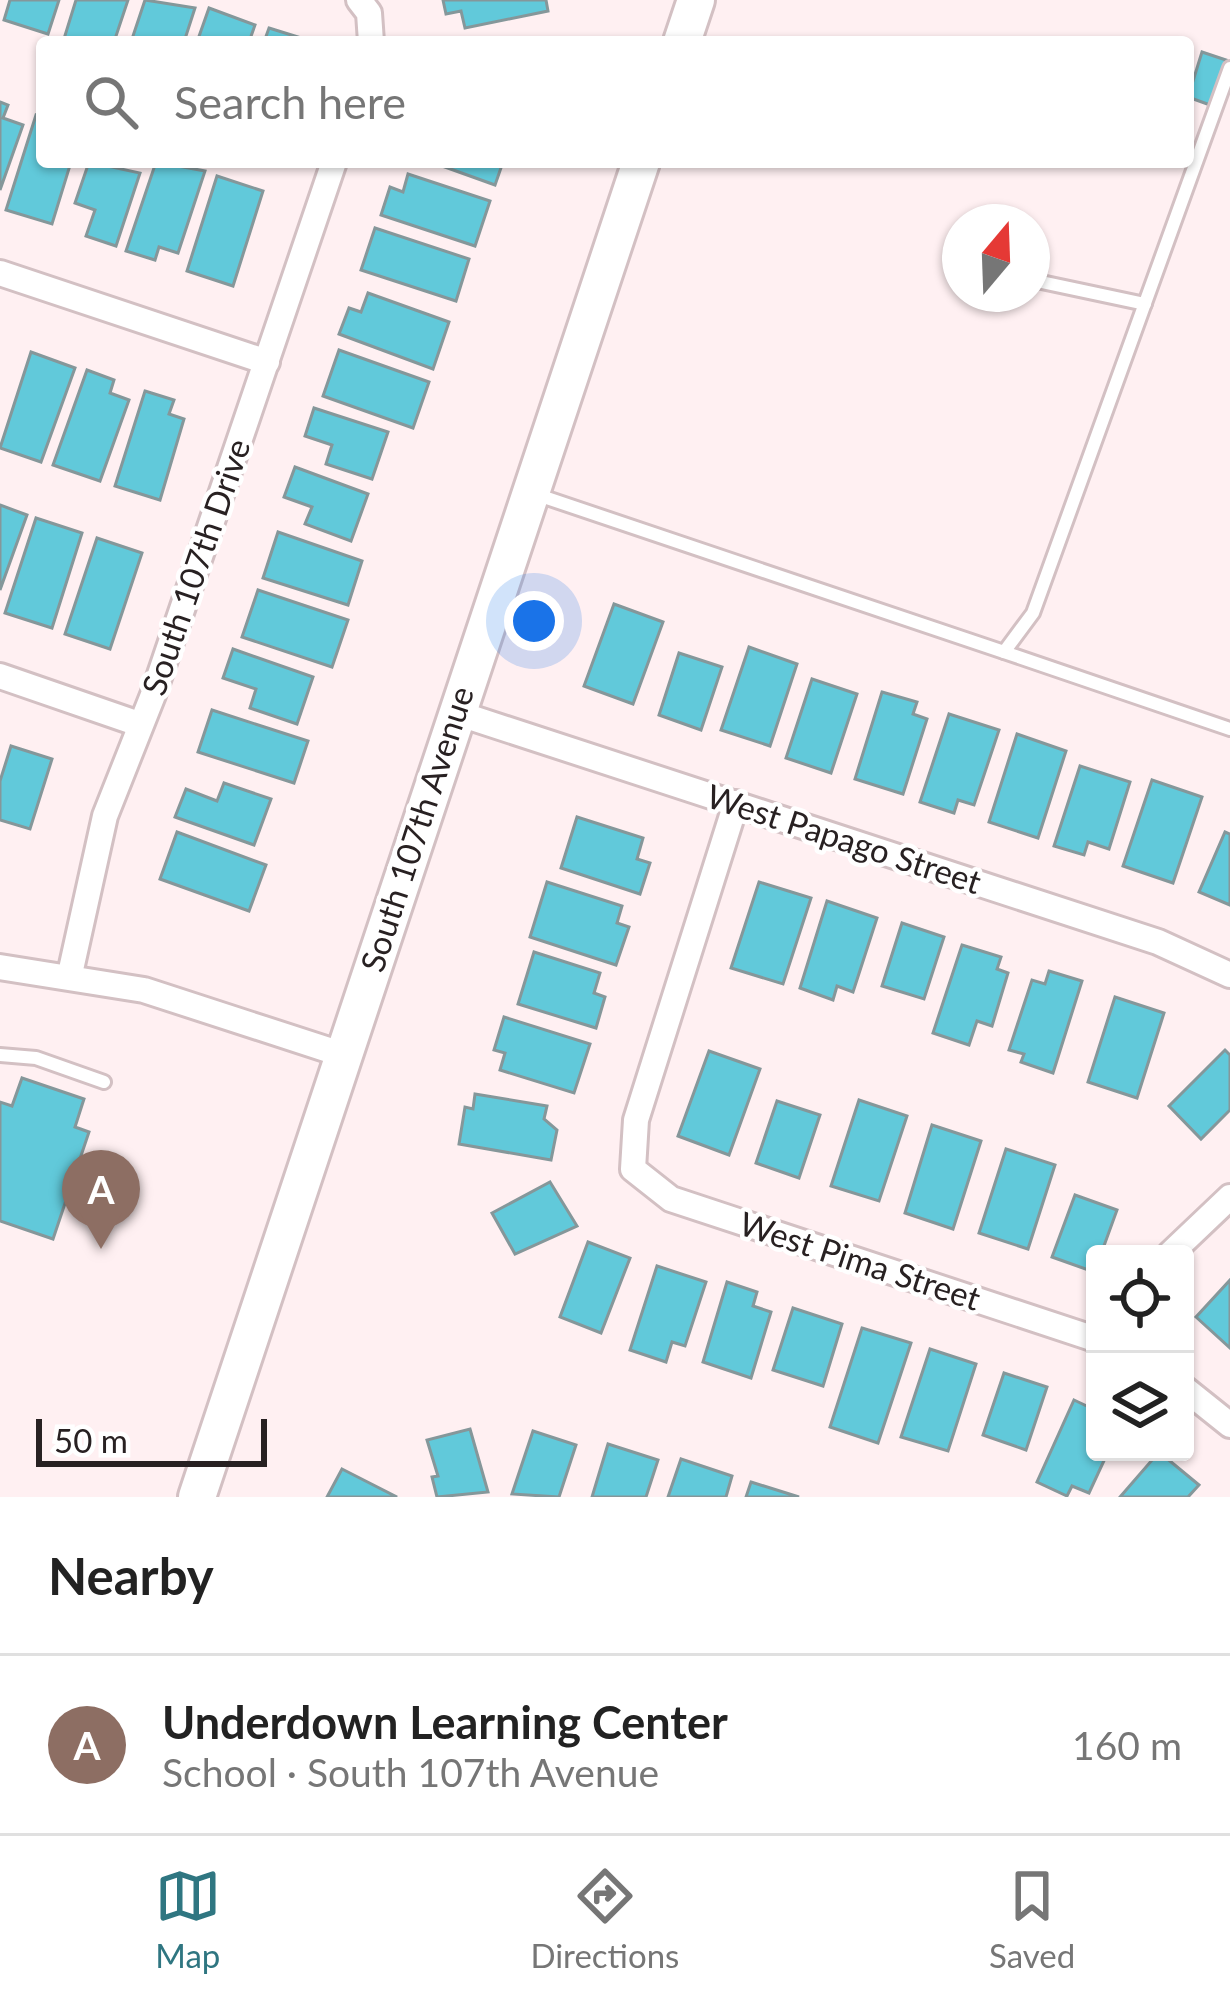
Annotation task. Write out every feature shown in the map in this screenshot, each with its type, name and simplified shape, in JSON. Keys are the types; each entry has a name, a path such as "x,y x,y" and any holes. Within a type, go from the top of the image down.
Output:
{"main road":[{"path":"684,36 696,0"},
{"name":"South 107th Avenue","path":"197,1497 454,712 639,168"}],"street":[{"name":"South 107th Drive","path":"70,974 93,856 332,168"},
{"path":"0,273 267,362"},
{"path":"0,676 139,724"},
{"name":"West Papago Street","path":"454,712 1158,942 1230,975"},
{"name":"West Pima Street","path":"736,803 636,1120 633,1169 671,1199 1086,1337"},
{"path":"0,967 70,974 180,1000 344,1055"},
{"path":"1179,1245 1230,1197"},
{"path":"1194,1396 1230,1425"}],"lane":[{"path":"1004,652 1034,613 1230,68"},
{"path":"1050,284 1145,304"},
{"path":"528,492 1230,728"},
{"path":"0,1055 36,1058 104,1082"}],"building":[{"path":"10,0 59,0 48,34 4,20"},
{"path":"76,0 128,0 116,36 65,36"},
{"path":"145,0 195,8 186,36 133,36"},
{"path":"443,0 546,0 548,11 465,28 461,11 446,14"},
{"path":"209,8 255,25 251,36 199,36"},
{"path":"269,28 295,36 266,36"},
{"path":"1202,52 1226,60 1210,105 1194,99"},
{"path":"0,102 8,105 3,118 23,125 0,190"},
{"path":"36,115 36,168 69,168 52,224 6,210"},
{"path":"87,168 140,173 116,246 86,236 95,210 75,203"},
{"path":"154,168 205,171 178,253 159,247 155,260 126,251"},
{"path":"448,168 501,168 495,185"},
{"path":"408,174 490,201 475,246 381,215 390,187 403,192"},
{"path":"217,176 263,191 233,286 187,271"},
{"path":"375,228 469,259 456,301 361,270"},
{"path":"368,293 449,322 433,369 339,334 349,308 361,312"},
{"path":"339,350 429,382 413,428 323,396"},
{"path":"31,352 75,368 41,462 0,448"},
{"path":"87,370 114,380 110,393 129,400 100,481 53,465"},
{"path":"145,391 174,400 169,414 184,419 160,500 115,486"},
{"path":"314,408 388,432 372,479 326,464 332,445 305,436"},
{"path":"295,467 368,494 351,541 305,524 312,507 284,497"},
{"path":"0,505 27,515 0,590"},
{"path":"36,518 82,533 52,628 5,613"},
{"path":"278,532 362,561 348,605 263,578"},
{"path":"97,538 142,553 110,649 65,634"},
{"path":"258,590 348,620 332,667 242,637"},
{"path":"614,604 663,622 633,704 584,686"},
{"path":"749,647 797,664 770,746 721,730"},
{"path":"233,649 313,677 297,724 250,708 256,689 223,678"},
{"path":"679,653 722,667 701,730 659,715"},
{"path":"812,679 857,694 831,773 786,758"},
{"path":"882,692 917,702 913,714 927,719 903,794 855,779"},
{"path":"212,710 308,741 294,783 198,752"},
{"path":"949,714 999,730 974,805 958,800 954,813 920,802"},
{"path":"1017,734 1066,751 1038,838 989,822"},
{"path":"11,746 52,759 30,829 0,820 0,781"},
{"path":"1080,766 1130,782 1109,849 1088,842 1084,855 1054,846"},
{"path":"1152,780 1202,797 1173,883 1123,866"},
{"path":"224,783 271,799 254,845 175,817 186,789 217,801"},
{"path":"577,817 643,838 637,859 650,863 640,894 561,868"},
{"path":"177,832 266,865 249,911 160,879"},
{"path":"1225,832 1230,834 1230,905 1199,892"},
{"path":"547,882 622,906 617,923 629,927 616,965 530,937"},
{"path":"759,882 811,898 783,984 731,968"},
{"path":"827,901 877,918 853,992 837,986 833,1000 800,988"},
{"path":"902,923 944,937 924,999 882,986"},
{"path":"962,945 1001,957 997,969 1008,973 992,1026 977,1021 969,1045 933,1033"},
{"path":"534,952 600,973 594,993 605,997 596,1028 518,1004"},
{"path":"1049,971 1082,981 1053,1073 1021,1062 1024,1054 1009,1050 1032,980 1045,984"},
{"path":"1115,997 1164,1013 1137,1098 1088,1082"},
{"path":"504,1017 590,1044 574,1093 500,1070 505,1053 494,1050"},
{"path":"1225,1050 1230,1055 1230,1110 1201,1139 1169,1106"},
{"path":"709,1051 760,1069 729,1155 678,1136"},
{"path":"22,1078 84,1099 75,1127 89,1132 53,1239 0,1221 0,1102 12,1106"},
{"path":"475,1094 547,1106 544,1119 557,1130 551,1160 459,1144 465,1107 473,1109"},
{"path":"859,1100 907,1116 879,1201 831,1186"},
{"path":"777,1101 820,1115 799,1178 756,1163"},
{"path":"932,1125 981,1141 953,1229 905,1213"},
{"path":"1006,1149 1055,1165 1028,1249 979,1233"},
{"path":"550,1182 577,1226 515,1254 492,1213"},
{"path":"1075,1195 1117,1210 1104,1245 1086,1245 1086,1269 1052,1257"},
{"path":"588,1242 630,1258 601,1333 560,1317"},
{"path":"657,1266 706,1282 685,1346 672,1342 666,1362 630,1350"},
{"path":"1230,1280 1230,1348 1196,1317"},
{"path":"727,1282 757,1292 753,1306 771,1312 751,1378 703,1362"},
{"path":"793,1308 842,1324 823,1386 773,1370"},
{"path":"862,1328 911,1343 878,1443 830,1427"},
{"path":"930,1349 976,1364 948,1451 901,1437"},
{"path":"1004,1373 1047,1387 1026,1450 983,1435"},
{"path":"1074,1400 1086,1406 1086,1461 1104,1461 1089,1493 1072,1486 1067,1496 1037,1482"},
{"path":"470,1429 488,1492 437,1497 432,1477 438,1476 427,1440"},
{"path":"533,1431 576,1445 559,1497 512,1494"},
{"path":"608,1444 658,1460 646,1497 592,1497"},
{"path":"681,1459 732,1476 726,1497 668,1497"},
{"path":"1151,1461 1170,1461 1199,1485 1188,1497 1120,1497"},
{"path":"342,1469 397,1497 327,1497"},
{"path":"751,1482 799,1497 746,1497"}],"place":[{"name":"Underdown Learning Center","path":"101,1249"}]}
